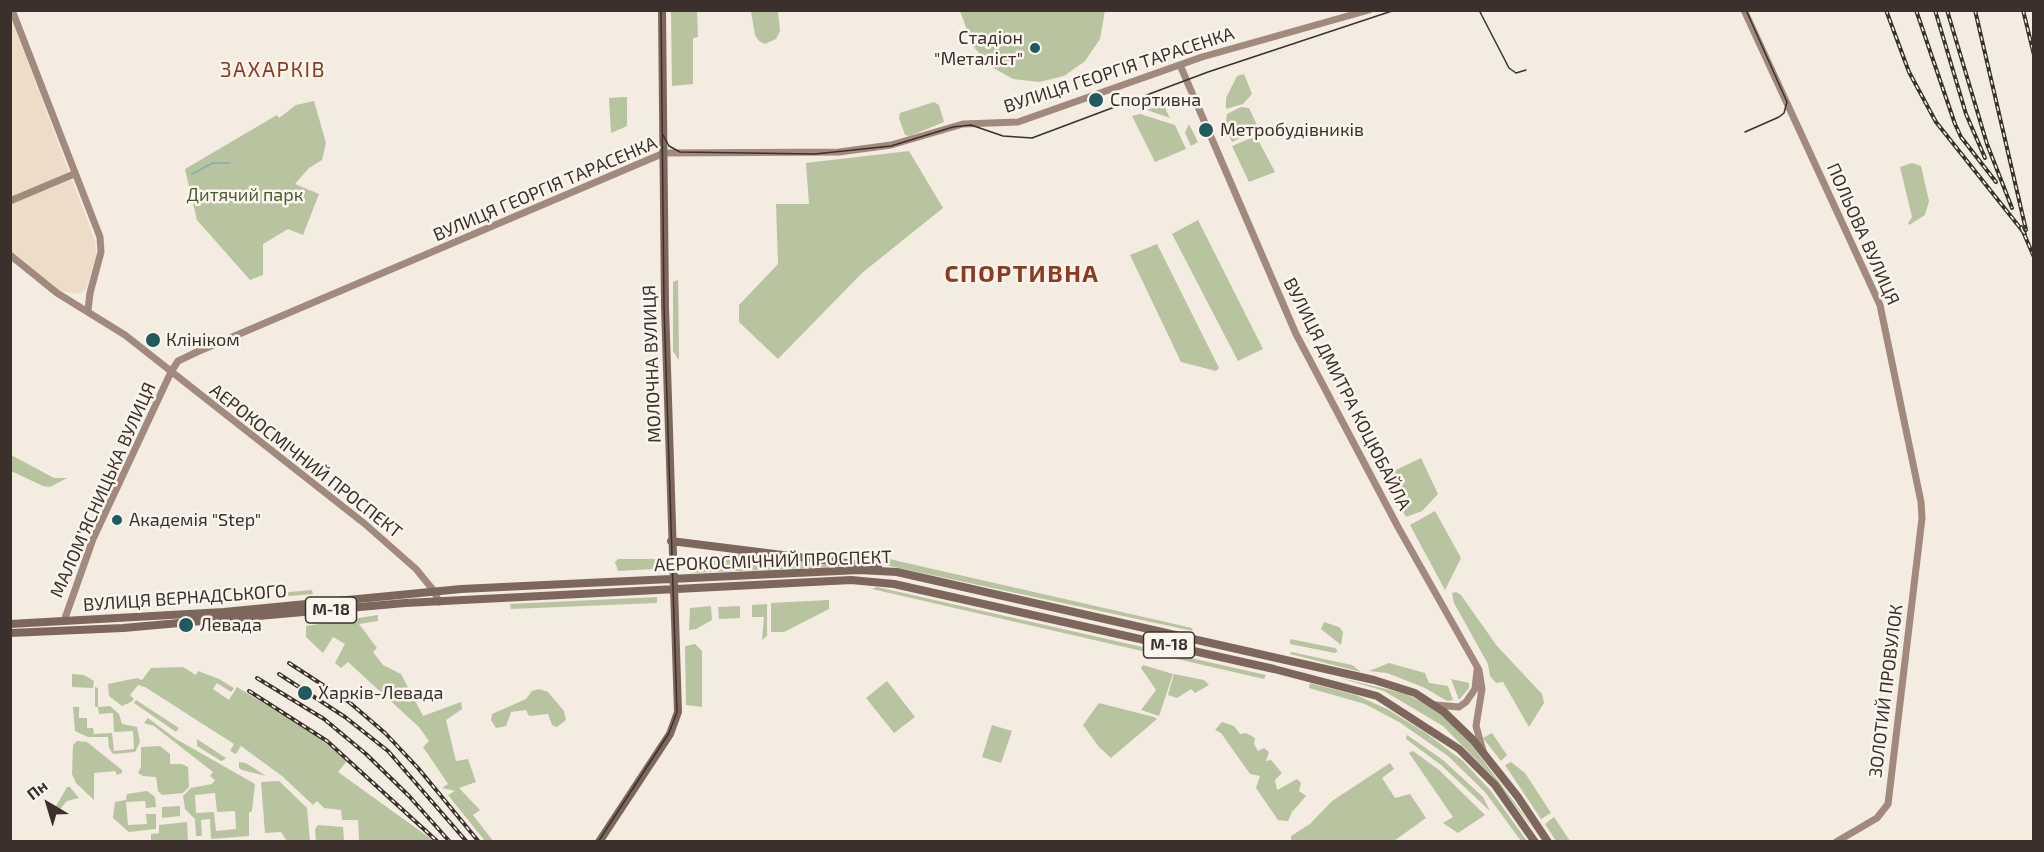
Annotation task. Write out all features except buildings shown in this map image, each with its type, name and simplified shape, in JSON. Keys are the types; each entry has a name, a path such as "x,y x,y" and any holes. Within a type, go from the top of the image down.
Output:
{"main road":[{"path":"12,10 102,245 88,310"},
{"name":"МОЛОЧНА ВУЛИЦЯ","path":"599,842 667,739 677,717 665,306 662,10"},
{"name":"ВУЛИЦЯ ГЕОРГІЯ ТАРАСЕНКА","path":"171,372 180,360 196,351 664,153 823,153 891,145 953,126 1026,120 1180,65 1369,10"},
{"name":"ПОЛЬОВА ВУЛИЦЯ","path":"1744,10 1880,305 1914,462 1922,518"},
{"name":"ВУЛИЦЯ ДМИТРА КОЦЮБАЙЛА","path":"1180,65 1296,334 1393,517 1475,662"},
{"path":"10,201 74,174"},
{"name":"АЕРОКОСМІЧНИЙ ПРОСПЕКТ","path":"10,255 57,293 88,310 125,335 365,524 434,591 673,578 897,572 1374,680 1415,693 1436,705 1464,729 1548,842"},
{"name":"МАЛОМ’ЯСНИЦЬКА ВУЛИЦЯ","path":"58,629 93,539 171,372"},
{"name":"ЗОЛОТИЙ ПРОВУЛОК","path":"1836,842 1877,818 1888,804 1922,518"},
{"path":"671,541 867,564 897,572"},
{"path":"827,559 836,566 830,572"},
{"path":"422,577 449,590"},
{"name":"АЕРОКОСМІЧНИЙ ПРОСПЕКТ","path":"439,602 851,580 894,584 1365,691 1397,706 1459,749 1495,785 1535,842"},
{"path":"434,591 439,602"},
{"name":"ВУЛИЦЯ ВЕРНАДСЬКОГО","path":"58,629 73,621 224,612 434,591"},
{"name":"ВУЛИЦЯ ВЕРНАДСЬКОГО","path":"10,633 439,602"},
{"name":"ВУЛИЦЯ ВЕРНАДСЬКОГО","path":"10,624 48,623 58,629"},
{"path":"1436,705 1459,707 1470,698 1477,683 1475,662"},
{"path":"1475,662 1482,680 1476,726 1484,753"}],"green space":[{"name":"Стадіон \"Металіст\"","path":"1105,10 1100,39 1085,61 1064,76 1039,82 1013,79 990,66 973,46 960,11"},
{"path":"671,11 697,11 698,37 693,38 693,84 672,86"},
{"path":"751,11 778,11 780,31 776,39 765,44 759,41 755,35"},
{"path":"1244,74 1252,94 1243,104 1226,109 1226,98 1237,76"},
{"path":"627,97 627,126 611,133 609,98"},
{"name":"Дитячий парк","path":"314,101 326,143 322,160 309,168 295,184 319,194 303,235 288,229 263,244 263,275 250,280 197,220 185,169 277,115 279,118 296,105"},
{"path":"934,102 939,105 944,122 910,136 905,135 899,118 900,113"},
{"path":"1163,104 1170,118 1147,110"},
{"path":"1241,107 1249,108 1257,125 1256,130 1232,142 1225,127 1227,114"},
{"path":"1140,114 1175,125 1186,149 1155,162 1132,116"},
{"path":"1189,124 1198,142 1191,146 1185,133"},
{"path":"1256,136 1275,172 1249,182 1232,146"},
{"path":"909,151 943,208 862,273 778,359 739,322 739,305 778,264 776,204 809,204 806,163"},
{"path":"1912,163 1921,166 1929,201 1925,215 1909,225 1912,217 1900,167"},
{"path":"1198,220 1263,349 1238,361 1172,234"},
{"path":"1157,244 1219,368 1216,371 1181,362 1130,255"},
{"path":"678,280 679,359 673,351 673,282"},
{"path":"11,455 54,478 67,478 50,487 43,486 11,471"},
{"path":"1421,458 1438,494 1422,511 1406,517 1383,476"},
{"path":"1435,511 1461,558 1445,590 1410,525"},
{"path":"741,553 833,567 690,573 688,568 718,557"},
{"path":"618,559 663,559 654,569 618,571 615,562"},
{"path":"889,559 1192,628 1193,631 876,563"},
{"path":"877,587 1266,675 1264,679 872,589"},
{"path":"312,590 313,594 278,597 277,593"},
{"path":"1456,592 1461,595 1497,646 1542,694 1544,703 1529,727 1503,682 1496,683 1490,676 1488,664 1454,603 1452,593"},
{"path":"264,593 265,599 238,601 237,594"},
{"path":"657,597 657,603 511,609 510,604"},
{"path":"829,600 829,609 784,632 771,632 771,603"},
{"path":"767,604 767,636 762,640 764,617 752,617 752,605"},
{"path":"711,606 712,620 696,629 689,630 690,608"},
{"path":"740,606 740,618 719,619 718,607"},
{"path":"378,615 378,621 359,624 377,648 373,652 383,665 401,674 423,716 461,702 462,709 446,720 456,761 468,759 476,782 459,788 480,810 473,815 493,841 485,841 448,795 455,791 442,788 448,784 423,747 429,741 419,727 348,662 341,668 335,663 345,644 333,637 323,653 306,637 306,626"},
{"path":"1324,622 1339,627 1343,632 1341,645 1321,629"},
{"path":"1290,639 1335,648 1338,651 1335,653 1290,644"},
{"path":"695,644 702,651 702,707 686,705 685,646"},
{"path":"1291,652 1352,665 1361,672 1290,654"},
{"path":"1389,663 1425,673 1429,683 1448,686 1453,700 1447,701 1425,688 1387,673 1369,671"},
{"path":"1143,665 1173,674 1159,716 1141,710 1156,690 1141,668"},
{"path":"183,667 196,675 198,671 219,679 234,688 231,692 217,683 213,689 229,700 237,687 317,736 347,761 338,772 434,841 359,841 358,820 342,820 341,810 324,808 317,801 313,805 282,776 241,746 236,754 230,751 234,744 145,687 138,685 130,695 134,699 122,706 109,696 108,684 137,678 142,680 151,668"},
{"path":"72,674 84,675 94,681 93,688 72,687"},
{"path":"1174,674 1204,680 1209,685 1195,693 1191,689 1177,698 1168,695"},
{"path":"1337,677 1406,694 1447,718 1468,740 1543,841 1492,776 1443,726 1384,691"},
{"path":"1451,679 1469,683 1469,688 1459,700"},
{"path":"887,681 915,717 894,733 866,698"},
{"path":"1310,683 1356,695 1387,709 1426,733 1463,761 1491,791 1527,841 1521,841 1485,792 1448,756 1399,722 1365,704 1309,688"},
{"path":"95,687 98,688 98,707 95,707"},
{"path":"539,689 548,692 564,711 566,720 557,727 552,725 548,714 529,716 526,710 511,712 506,726 496,728 491,720 492,714 526,699 532,691"},
{"path":"136,700 179,728 176,732 134,703"},
{"path":"1099,703 1157,719 1111,758 1099,747 1083,725"},
{"path":"110,706 119,714 122,724 137,727 140,742 135,752 113,754 109,748 108,737 88,737 75,731 73,707 79,707 79,718 87,718 87,728 93,728 94,734 112,733 114,751 134,749 133,731 114,732 113,713 99,714 98,707"},
{"path":"148,718 176,739 255,784 252,811 249,813 249,836 211,839 210,819 201,820 202,836 196,836 195,819 185,809 183,796 191,788 212,784 215,780 210,776 213,772 154,726 144,723","holes":["215,793 217,812 235,811 236,829 216,831 214,812 196,813 195,795"]},
{"path":"1222,722 1234,726 1240,734 1246,733 1255,738 1254,744 1258,751 1264,748 1269,752 1266,761 1271,760 1282,773 1275,780 1277,790 1297,779 1301,783 1299,791 1306,796 1292,812 1288,821 1278,820 1256,788 1260,776 1250,774 1221,733 1215,730"},
{"path":"992,725 1012,731 1001,763 982,757"},
{"path":"1492,733 1507,755 1501,761 1483,738"},
{"path":"1407,735 1443,760 1483,797 1490,811 1441,765 1406,739"},
{"path":"197,739 226,758 221,761 197,746"},
{"path":"77,741 87,742 122,770 122,773 117,775 115,771 94,773 94,800 76,783 72,774 73,745"},
{"path":"160,746 170,754 170,764 182,764 188,767 189,787 183,793 162,795 158,791 156,777 143,776 138,773 141,767 141,747"},
{"path":"1413,751 1439,770 1485,815 1458,833 1443,823 1453,817 1409,753"},
{"path":"239,762 246,763 266,776 242,770 239,768"},
{"path":"1511,762 1525,773 1551,813 1541,819 1505,765"},
{"path":"1390,763 1394,769 1382,778 1395,798 1410,794 1426,818 1394,841 1291,841 1291,836 1310,824 1332,801"},
{"path":"279,781 307,808 310,841 287,841 281,832 265,833 261,782"},
{"path":"67,787 70,787 79,798 67,801 60,809 55,808"},
{"path":"147,791 155,797 156,807 146,808 145,801 126,802 128,825 147,824 146,814 156,814 156,829 129,832 113,818 115,802 126,800 127,794"},
{"path":"180,806 180,816 162,818 162,807"},
{"path":"1554,817 1570,841 1556,841 1545,824"},
{"path":"187,822 188,841 151,841 151,834 159,833 159,825"},
{"path":"318,825 343,827 344,841 316,841 315,829"}],"shaded area":[{"path":"10,15 95,241 96,257 86,289 79,294 59,290 12,252"}],"waterway":[{"path":"192,174 213,163 230,163"}],"tram line":[{"path":"598,842 669,733 677,712 664,306 661,10"},
{"path":"663,135 669,146 680,152 815,154 891,146 953,127 971,125 1003,136 1032,138 1208,72 1395,10"},
{"path":"1479,10 1509,68 1516,73 1526,70"},
{"path":"1745,132 1779,117 1784,113 1787,102 1746,10"}],"railway":[{"path":"1886,10 1909,72 1936,122 2025,234"},
{"path":"1916,10 1961,137 1996,182"},
{"path":"1935,10 1966,114 1985,158"},
{"path":"1947,10 1987,144 2012,208"},
{"path":"1975,10 2026,230"},
{"path":"2023,10 2034,55"},
{"path":"2021,227 2034,257"},
{"path":"289,663 349,702 385,733 418,768 479,842"},
{"path":"279,674 345,717 388,751 467,842"},
{"path":"257,678 324,719 366,754 409,796 450,842"},
{"path":"249,691 327,741 438,842"}],"place":[{"name":"Стадіон \"Металіст\"","path":"1035,48"},
{"name":"Спортивна","path":"1096,100"},
{"name":"Метробудівників","path":"1206,130"},
{"name":"Клініком","path":"153,340"},
{"name":"Академія \"Step\"","path":"117,520"},
{"name":"Левада","path":"186,625"},
{"name":"Харків-Левада","path":"305,693"}],"district":[{"name":"ЗАХАРКІВ","path":"273,70"},
{"name":"СПОРТИВНА","path":"1022,274"}]}
